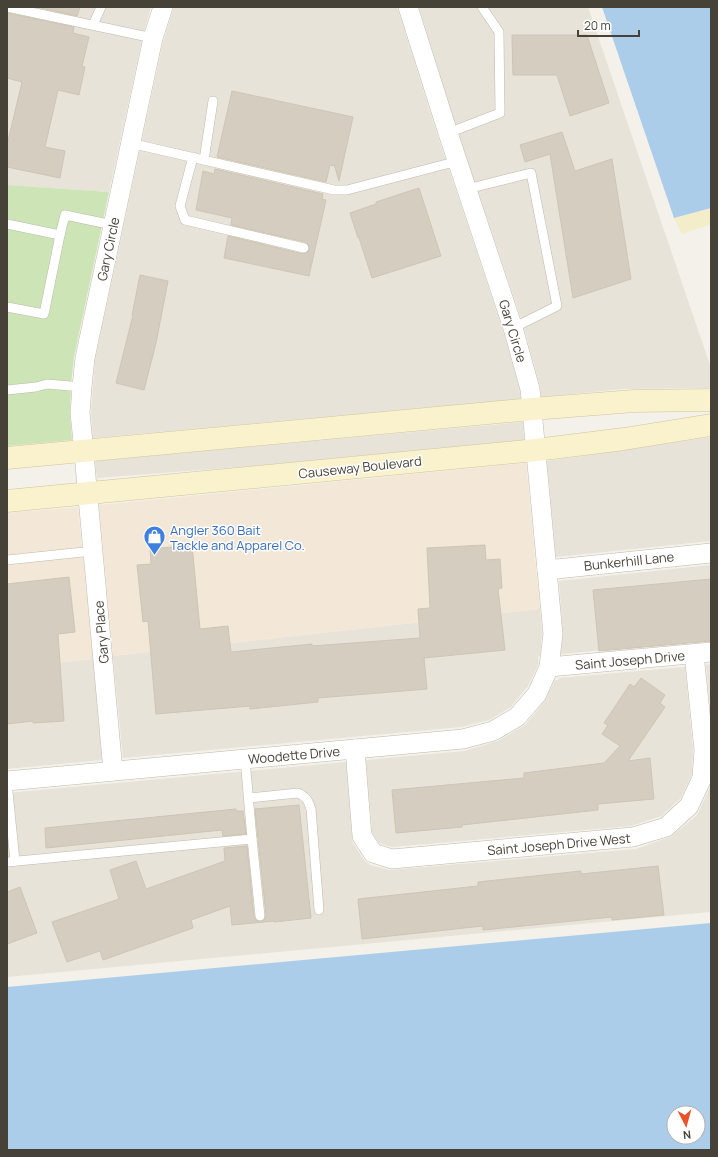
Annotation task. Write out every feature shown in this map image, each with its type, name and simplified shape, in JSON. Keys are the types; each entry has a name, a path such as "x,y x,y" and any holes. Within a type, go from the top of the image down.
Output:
{"street":[{"name":"Gary Circle","path":"88,494 80,413 84,358 153,38 163,7"},
{"name":"Gary Circle","path":"408,7 513,328 530,389 552,634 549,667"},
{"path":"7,458 532,409 634,401 711,400"},
{"name":"Causeway Boulevard","path":"7,501 536,450 624,439 711,425"},
{"name":"Gary Place","path":"88,494 114,771"},
{"name":"Bunkerhill Lane","path":"547,570 711,553"},
{"name":"Saint Joseph Drive","path":"549,667 703,653"},
{"name":"Saint Joseph Drive West","path":"355,749 362,836 373,853 392,859 634,837 666,827 689,806 702,778 704,750 703,653"},
{"name":"Woodette Drive","path":"7,782 463,739 493,731 517,717 537,694 549,667"}],"lane":[{"path":"7,7 153,38"},
{"path":"93,25 101,7"},
{"path":"448,133 500,113 499,32 482,7"},
{"path":"204,160 213,101"},
{"path":"130,142 334,190 347,190 458,161"},
{"path":"193,157 180,206 185,220 304,248"},
{"path":"467,188 531,173 558,306 513,328"},
{"path":"7,307 44,314 65,215 113,225"},
{"path":"7,224 60,235"},
{"path":"7,390 36,387 47,384 82,387"},
{"path":"7,560 93,551"},
{"path":"246,759 260,916"},
{"path":"7,782 11,861 252,839"},
{"path":"249,798 298,793 305,796 311,809 319,910"}],"shaded area":[{"path":"7,7 151,7 143,35 109,192 7,185"},
{"path":"174,7 397,7 438,137 503,331 521,399 93,438 91,413 95,360 163,42"},
{"path":"419,7 588,7 711,368 711,388 623,389 541,397 540,386 523,324 457,129"},
{"path":"523,422 524,440 265,465 97,478 95,461"},
{"path":"711,437 711,541 556,557 547,461"},
{"path":"526,463 540,609 113,656 99,505"},
{"path":"78,507 93,659 7,668 7,513"},
{"path":"711,565 711,640 561,654 563,633 559,581"},
{"path":"540,609 542,633 538,665 528,686 511,707 489,720 461,727 123,758 113,656"},
{"path":"93,659 102,760 7,769 7,668"},
{"path":"711,664 711,715 706,665"},
{"path":"685,667 693,750 692,774 681,798 661,816 631,826 392,847 379,843 372,832 366,760 464,751 498,741 525,725 544,702 555,680 558,680 559,678"},
{"path":"346,762 353,843 364,860 370,865 389,870 636,849 672,836 696,816 711,785 711,912 7,977 7,793"}],"green space":[{"path":"7,185 109,192 74,357 70,412 72,440 7,446"}],"sand":[{"path":"711,208 711,224 682,234 674,218"}],"water":[{"path":"602,7 711,7 711,208 674,218"},
{"path":"711,923 711,1150 7,1150 7,987"}],"building":[{"path":"36,7 80,7 77,16"},
{"path":"7,13 74,27 73,33 89,37 82,66 85,67 79,95 58,90 45,147 65,151 60,178 7,167 7,145 22,82 7,78"},
{"path":"512,35 587,35 609,103 570,116 557,75 513,75"},
{"path":"232,91 353,117 339,181 334,164 333,166 330,165 326,182 217,157"},
{"path":"562,132 575,171 612,159 631,279 573,298 550,154 525,162 520,145"},
{"path":"215,169 323,194 322,199 326,200 309,276 224,258 228,236 303,254 308,252 310,247 305,242 231,225 232,218 196,210 203,171 214,174"},
{"path":"419,188 441,256 372,278 350,213 376,204 376,202"},
{"path":"140,275 168,281 156,343 144,390 116,383 133,315"},
{"path":"192,545 200,629 228,626 231,652 312,644 312,646 420,638 418,609 430,608 427,548 485,545 486,560 500,559 502,588 498,589 505,650 424,658 427,689 318,698 318,702 250,709 250,706 156,714 148,621 143,622 137,565 151,564 150,549"},
{"path":"69,577 75,632 58,634 64,721 33,723 33,721 7,724 7,584"},
{"path":"711,579 711,641 599,651 593,590"},
{"path":"641,678 665,695 660,703 665,707 628,761 650,758 654,799 598,804 598,810 462,825 462,827 396,833 392,790 524,778 524,773 604,763 620,746 602,734 608,725 604,723 630,684 634,687"},
{"path":"299,805 311,918 232,925 230,906 191,920 193,928 103,960 100,951 67,962 52,922 119,899 110,870 136,861 146,889 225,861 224,848 247,846 254,917 257,921 263,921 266,915 255,809"},
{"path":"236,809 236,811 243,811 246,834 223,836 222,830 46,848 45,828"},
{"path":"658,866 664,915 612,920 612,917 483,930 483,926 362,939 358,899 478,886 478,882 581,871 581,874"},
{"path":"20,887 37,933 7,944 7,892"}],"place":[{"name":"Angler 360 Bait Tackle and Apparel Co.","path":"155,556"}]}
